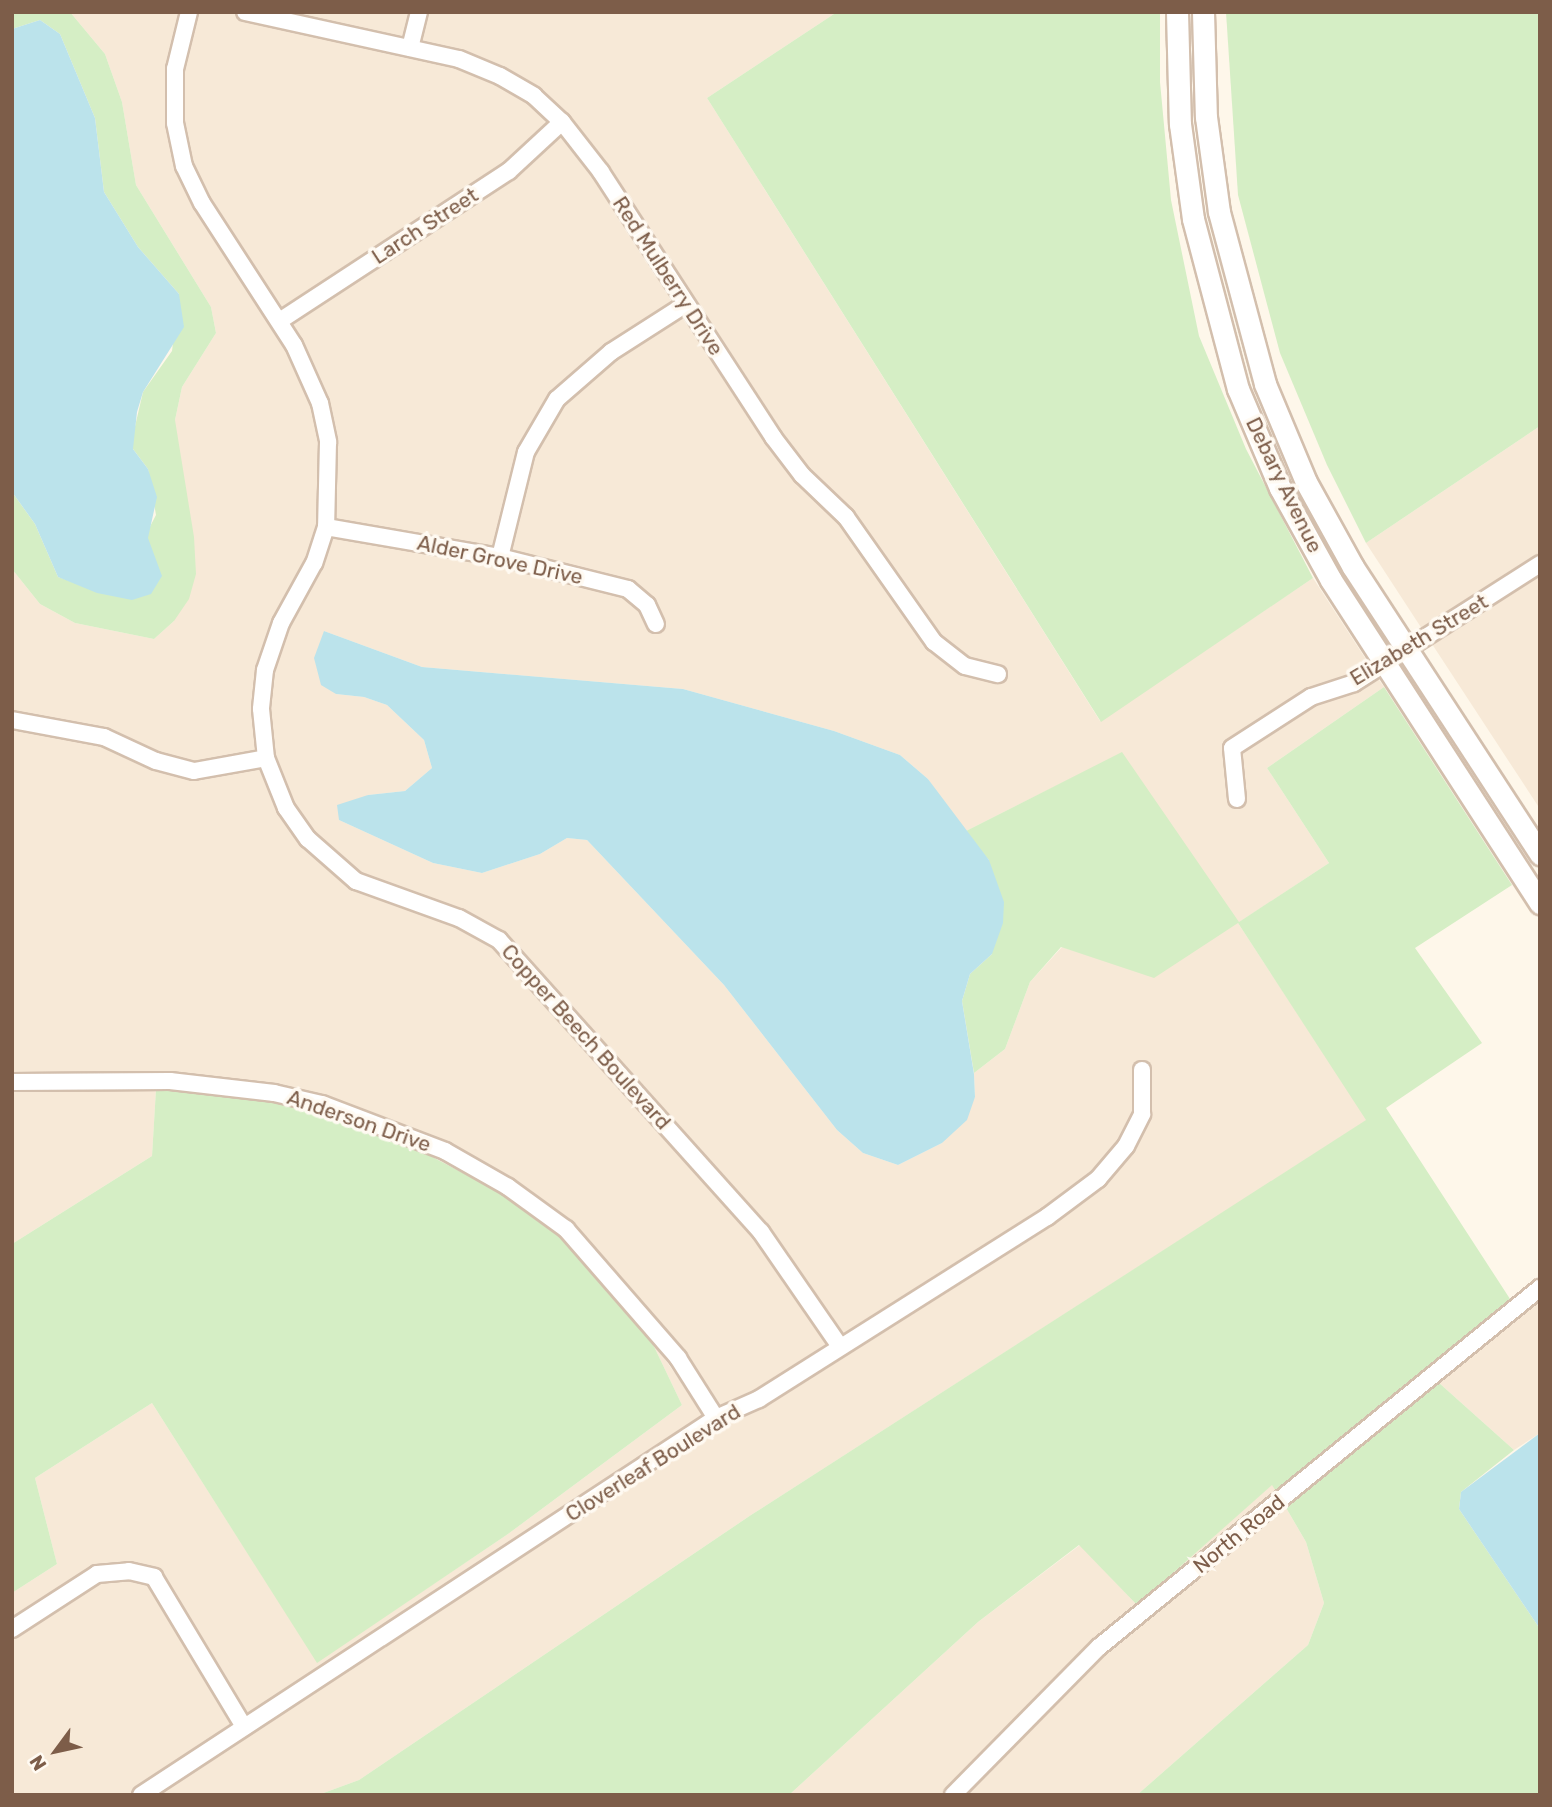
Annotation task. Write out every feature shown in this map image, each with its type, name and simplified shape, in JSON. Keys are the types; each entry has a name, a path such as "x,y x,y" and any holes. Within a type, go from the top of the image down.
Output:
{"main road":[{"name":"Debary Avenue","path":"1177,12 1180,124 1193,219 1238,389 1280,488 1385,663 1540,903"},
{"name":"Debary Avenue","path":"1203,12 1206,117 1219,212 1265,384 1306,482 1353,567 1540,854"}],"street":[{"name":"Copper Beech Boulevard","path":"189,12 175,69 175,122 184,166 202,203 281,320 320,403 328,442 326,527 314,563 281,623 265,670 261,709 266,758 296,824 340,869 377,891 481,929 524,965 761,1232 839,1345"},
{"name":"Red Mulberry Drive","path":"245,12 410,48 500,76 534,96 562,122 601,172 773,437 802,475 846,517 934,642 965,666 998,674"},
{"path":"410,48 419,12"},
{"name":"Larch Street","path":"281,320 509,171 562,122"},
{"path":"500,557 526,452 557,400 611,352 686,304"},
{"name":"Alder Grove Drive","path":"326,527 500,557 628,589 647,606 656,624"},
{"name":"Elizabeth Street","path":"1237,799 1232,748 1311,697 1354,683 1540,564"},
{"path":"12,720 104,737 156,761 194,771 266,758"},
{"name":"Cloverleaf Boulevard","path":"141,1795 716,1418 758,1399 839,1345 1047,1217 1098,1179 1126,1146 1142,1114 1142,1070"},
{"name":"Anderson Drive","path":"12,1082 170,1081 274,1093 334,1108 446,1152 508,1187 566,1229 678,1358 716,1418"},
{"name":"North Road","path":"953,1795 1099,1647 1540,1288"},
{"path":"12,1629 97,1574 129,1571 155,1577 244,1727"}],"shaded area":[{"path":"70,12 837,12 707,98 1100,721 1313,578 1369,664 1229,741 1224,749 1230,808 1246,805 1241,752 1315,704 1377,677 1384,687 1267,768 1329,863 1238,923 1367,1120 751,1515 359,1780 318,1795 154,1795 726,1420 684,1353 573,1224 513,1181 449,1144 325,1097 276,1085 172,1074 12,1074 12,569 40,604 75,623 154,639 174,621 175,420 182,387 216,333 211,307 136,185 122,102 105,54","holes":["324,631 422,667 683,689 834,731 900,755 928,779 964,832 1122,753 1154,977 1062,947 1030,982 1005,1049 974,1073 975,1097 942,1143 898,1165 863,1153 837,1130 724,985 587,840 567,838 540,854 482,873 433,863 339,820 368,795 405,791 432,768 424,740 387,705 364,697 336,694"]},
{"path":"1540,426 1540,555 1424,632 1366,543"},
{"path":"1540,572 1540,809 1432,644"},
{"path":"156,1089 152,1156 12,1244 12,1090"},
{"path":"1540,1298 1540,1433 1514,1450 1438,1382"},
{"path":"649,1336 705,1417 247,1716 157,1570 125,1561 12,1620 12,1593 57,1564 35,1478 152,1403 317,1662 508,1534 682,1405"},
{"path":"1272,1484 1277,1493 1094,1642 943,1795 789,1795 978,1622 1080,1545 1137,1605"},
{"path":"1285,1506 1306,1542 1324,1603 1308,1645 1137,1795 964,1795 1105,1652"},
{"path":"128,1578 149,1584 233,1725 128,1795 12,1795 12,1638 99,1582"}],"green space":[{"path":"12,12 70,12 105,54 122,102 136,185 211,307 216,333 182,387 175,420 194,537 196,574 189,599 174,621 154,639 75,623 40,604 12,569 12,492 35,524 58,577 114,596 156,515 148,469 133,449 133,435 143,392 172,351 179,294 138,247 104,192 95,118 60,34 40,20 12,29"},
{"path":"837,12 1160,12 1160,82 1171,200 1199,336 1246,449 1313,578 1101,722 707,98"},
{"path":"1226,12 1540,12 1540,426 1366,543 1327,465 1280,353 1238,195"},
{"path":"1384,687 1512,885 1415,948 1482,1043 1386,1108 1512,1302 1277,1493 1272,1485 1137,1605 1079,1545 978,1622 789,1795 318,1795 359,1780 751,1515 1366,1120 1238,923 1154,978 1061,947 1030,982 1005,1049 974,1073 962,1001 970,974 992,954 989,860 964,832 1122,752 1239,922 1329,863 1267,768"},
{"path":"156,1089 272,1100 319,1111 400,1140 503,1194 560,1235 632,1314 649,1336 682,1405 508,1534 317,1663 152,1403 35,1478 57,1564 12,1593 12,1244 152,1156"},
{"path":"1438,1382 1514,1450 1461,1492 1459,1509 1540,1629 1540,1795 1137,1795 1308,1645 1324,1603 1306,1542 1285,1506"}],"water":[{"path":"40,20 60,34 95,118 104,192 138,247 179,294 184,327 143,392 137,412 133,449 148,469 157,497 148,538 162,576 151,594 132,600 97,593 58,577 35,524 12,492 12,29"},
{"path":"324,631 422,667 683,689 834,731 900,755 928,779 989,860 1004,902 1003,923 992,954 970,974 962,1001 975,1097 967,1120 942,1143 898,1165 863,1153 837,1130 724,985 587,840 567,838 540,854 482,873 433,863 339,820 337,805 368,795 405,791 432,768 424,740 387,705 364,697 336,694 321,685 314,658"},
{"path":"1540,1433 1540,1629 1459,1509 1461,1492"}]}
